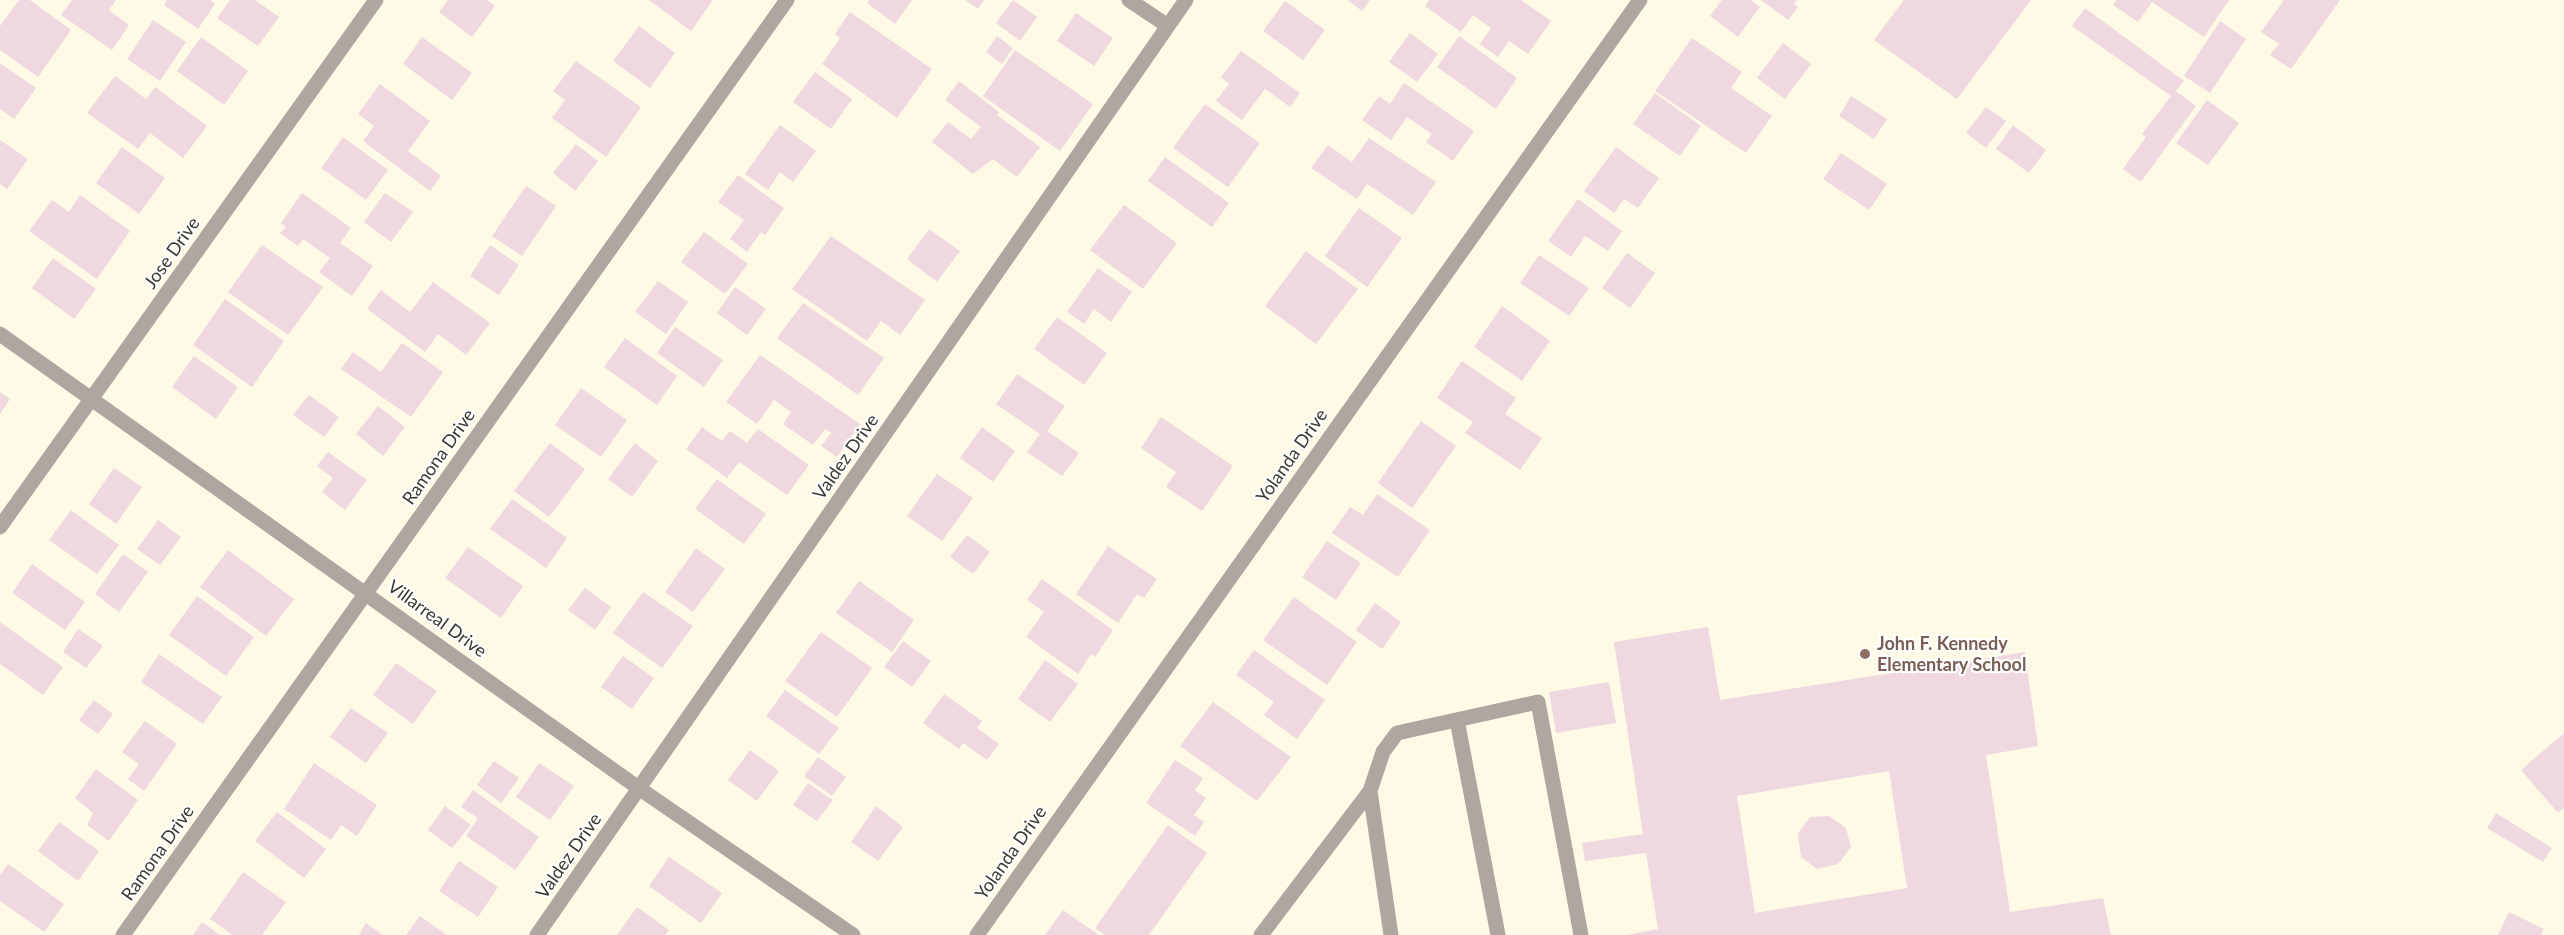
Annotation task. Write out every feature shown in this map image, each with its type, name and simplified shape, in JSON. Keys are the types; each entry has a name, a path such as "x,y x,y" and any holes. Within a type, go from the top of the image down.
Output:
{"street":[{"name":"Jose Drive","path":"0,527 376,0"},
{"name":"Ramona Drive","path":"123,935 787,0"},
{"path":"1129,0 1168,26"},
{"name":"Valdez Drive","path":"537,935 1186,0"},
{"name":"Yolanda Drive","path":"977,935 1640,0"},
{"name":"Villarreal Drive","path":"0,334 640,789 853,935"},
{"path":"1261,935 1370,791 1383,752 1397,733 1538,702 1581,935"},
{"path":"1457,720 1498,935"},
{"path":"1370,791 1391,935"}],"building":[{"path":"19,0 30,0 71,30 38,77 0,50 0,26"},
{"path":"72,0 116,0 109,10 129,25 112,50 61,15"},
{"path":"167,0 210,0 215,4 198,29 164,5"},
{"path":"230,0 255,0 279,17 258,46 217,18"},
{"path":"448,0 487,0 495,6 472,37 439,12"},
{"path":"649,0 713,0 691,31"},
{"path":"869,0 912,0 895,24 867,3"},
{"path":"965,0 984,0 978,9"},
{"path":"1013,0 1037,17 1020,41 996,23"},
{"path":"1347,0 1370,0 1362,11"},
{"path":"1429,0 1521,0 1551,21 1528,54 1509,41 1498,57 1480,44 1491,28 1473,15 1461,32 1425,6"},
{"path":"1722,0 1751,0 1760,7 1738,37 1710,16"},
{"path":"1761,0 1797,0 1794,4 1798,7 1788,20"},
{"path":"1904,0 2031,0 1957,99 1874,40"},
{"path":"2116,0 2229,0 2204,37 2152,2 2138,22 2113,5"},
{"path":"2284,0 2340,0 2291,69 2270,55 2279,44 2261,32"},
{"path":"1285,1 1325,30 1303,60 1263,31"},
{"path":"2085,8 2184,81 2176,91 2196,106 2141,182 2123,169 2146,137 2142,134 2171,96 2072,26"},
{"path":"850,12 932,69 897,118 822,64 840,38 835,34"},
{"path":"1076,13 1113,38 1094,66 1057,41"},
{"path":"153,20 186,42 160,81 127,59"},
{"path":"2220,21 2246,39 2210,93 2184,76"},
{"path":"639,26 675,53 650,88 613,61"},
{"path":"1410,33 1438,54 1417,82 1389,62"},
{"path":"997,36 1013,48 1002,64 986,52"},
{"path":"1459,36 1517,78 1496,109 1437,67"},
{"path":"201,37 248,71 224,105 177,71"},
{"path":"422,37 472,73 452,100 403,64"},
{"path":"1692,38 1742,72 1731,88 1772,116 1746,153 1655,91"},
{"path":"1783,43 1811,64 1785,99 1757,78"},
{"path":"1015,50 1093,104 1060,151 983,96"},
{"path":"1241,51 1300,93 1290,107 1265,89 1242,120 1216,101 1229,84 1221,77"},
{"path":"576,61 641,107 606,157 552,118 565,100 553,91"},
{"path":"0,63 36,88 14,119 0,109"},
{"path":"815,72 852,99 831,129 793,102"},
{"path":"115,76 146,99 155,87 207,126 183,158 150,133 138,149 87,113"},
{"path":"959,81 999,112 997,115 1040,147 1017,177 993,159 973,174 932,142 948,122 971,139 981,127 945,100"},
{"path":"1404,83 1474,131 1453,161 1426,142 1432,134 1407,117 1391,140 1362,120 1379,96 1390,104"},
{"path":"380,84 430,121 408,151 441,176 430,191 363,141 374,126 358,114"},
{"path":"1655,93 1701,126 1680,156 1633,124"},
{"path":"1851,96 1887,119 1874,139 1839,116"},
{"path":"2207,100 2239,123 2208,165 2176,143"},
{"path":"1205,104 1260,143 1228,187 1173,148"},
{"path":"1986,107 2006,121 1986,148 1966,133"},
{"path":"780,125 816,151 793,182 780,172 768,190 745,174"},
{"path":"2013,125 2046,150 2029,173 1996,149"},
{"path":"343,137 388,170 366,200 321,168"},
{"path":"1369,138 1436,182 1413,215 1367,184 1357,199 1311,168 1328,145 1352,162"},
{"path":"0,140 28,159 7,189 0,184"},
{"path":"576,144 598,161 575,191 553,173"},
{"path":"122,147 165,178 139,214 96,183"},
{"path":"1616,147 1659,178 1638,208 1624,199 1614,213 1584,191"},
{"path":"1841,153 1887,184 1869,210 1823,179"},
{"path":"1165,157 1229,203 1212,227 1148,181"},
{"path":"738,175 784,208 765,235 761,232 747,252 730,239 744,220 718,202"},
{"path":"526,186 556,206 522,256 492,236"},
{"path":"302,193 351,228 340,243 373,266 352,296 319,272 330,258 303,239 298,246 280,233 286,227 281,223"},
{"path":"385,193 413,212 391,242 364,222"},
{"path":"80,195 130,231 97,279 29,231 52,200 69,212"},
{"path":"1578,199 1622,231 1608,251 1585,236 1571,257 1548,241"},
{"path":"1124,205 1177,243 1143,289 1090,250"},
{"path":"1359,208 1402,238 1367,287 1325,256"},
{"path":"929,229 960,251 937,282 907,259"},
{"path":"704,232 748,264 725,294 681,262"},
{"path":"831,236 925,300 900,335 881,321 867,341 792,289"},
{"path":"262,245 323,287 288,335 228,292"},
{"path":"490,245 519,265 499,295 470,276"},
{"path":"1306,251 1358,289 1316,344 1265,306"},
{"path":"1627,253 1655,273 1630,308 1602,288"},
{"path":"1539,255 1589,288 1569,316 1520,283"},
{"path":"53,258 96,289 74,319 32,288"},
{"path":"1098,268 1132,292 1111,322 1094,309 1084,324 1067,312"},
{"path":"658,281 688,302 666,334 635,312"},
{"path":"433,282 490,323 466,355 438,334 425,352 367,309 381,290 410,312"},
{"path":"735,287 766,309 747,335 717,313"},
{"path":"225,299 284,341 252,387 193,345"},
{"path":"803,303 884,358 858,395 777,338"},
{"path":"1502,306 1550,341 1522,381 1474,347"},
{"path":"1057,317 1107,353 1084,385 1034,349"},
{"path":"675,327 723,360 704,387 657,353"},
{"path":"625,338 677,376 657,405 604,367"},
{"path":"402,343 443,372 411,417 341,369 353,352 381,372"},
{"path":"760,355 860,424 837,457 821,446 831,433 825,429 813,445 783,424 791,412 774,400 757,424 726,402"},
{"path":"194,356 238,387 216,419 172,387"},
{"path":"1462,361 1516,398 1505,414 1542,438 1520,470 1465,433 1473,422 1437,398"},
{"path":"1017,374 1065,406 1047,431 1079,453 1062,476 1027,452 1040,434 996,404"},
{"path":"581,388 627,420 601,457 555,425"},
{"path":"0,392 10,399 0,414"},
{"path":"309,395 339,417 324,437 293,415"},
{"path":"378,406 405,427 383,456 356,434"},
{"path":"1161,417 1233,466 1202,511 1166,487 1176,472 1141,448"},
{"path":"1421,421 1456,446 1412,508 1378,483"},
{"path":"702,427 722,441 730,431 747,443 758,429 809,465 787,495 739,462 727,478 686,449"},
{"path":"982,427 1015,451 993,482 960,458"},
{"path":"550,443 585,469 549,517 514,491"},
{"path":"635,443 658,461 632,497 608,479"},
{"path":"328,452 367,480 345,510 322,492 333,478 317,466"},
{"path":"114,468 142,487 116,524 89,504"},
{"path":"937,474 973,498 942,541 907,516"},
{"path":"717,479 766,514 744,544 695,509"},
{"path":"1377,494 1430,530 1398,577 1332,533 1350,507 1363,515"},
{"path":"512,499 567,538 546,568 490,529"},
{"path":"71,510 119,545 97,574 49,540"},
{"path":"158,520 181,537 160,565 137,549"},
{"path":"967,535 990,552 973,574 950,557"},
{"path":"1327,541 1361,563 1336,600 1302,577"},
{"path":"1108,546 1157,579 1144,598 1137,594 1118,623 1076,594"},
{"path":"468,547 523,586 501,618 445,578"},
{"path":"696,548 725,569 693,612 665,592"},
{"path":"228,550 294,599 266,636 200,587"},
{"path":"123,554 148,572 119,612 95,594"},
{"path":"32,564 85,602 65,630 12,593"},
{"path":"1042,579 1113,630 1095,657 1091,654 1078,674 1026,637 1044,612 1027,600"},
{"path":"859,581 914,620 892,652 836,613"},
{"path":"585,588 611,607 595,630 568,610"},
{"path":"643,592 693,626 662,668 613,633"},
{"path":"197,596 254,637 226,676 169,635"},
{"path":"1294,597 1357,642 1327,685 1263,640"},
{"path":"1375,603 1401,622 1382,649 1356,630"},
{"path":"0,622 63,667 43,695 0,664"},
{"path":"1708,627 1720,700 2025,652 2038,746 1986,755 2010,912 2103,898 2111,935 1627,935 1658,929 1646,853 1585,861 1582,843 1643,834 1614,642","holes":["1889,771 1907,888 1755,913 1737,796"]},
{"path":"78,629 103,646 86,668 63,652"},
{"path":"821,632 872,668 837,717 785,681"},
{"path":"903,641 931,661 912,687 884,667"},
{"path":"1254,650 1325,700 1297,739 1264,715 1274,702 1236,675"},
{"path":"159,654 222,697 203,724 141,682"},
{"path":"623,656 654,678 632,709 601,687"},
{"path":"1045,660 1078,684 1050,722 1018,699"},
{"path":"396,663 437,691 413,724 373,695"},
{"path":"1609,682 1616,723 1556,733 1549,692"},
{"path":"785,690 839,728 819,754 766,716"},
{"path":"944,694 982,721 977,728 999,744 987,760 963,743 959,749 923,723"},
{"path":"94,700 113,714 98,734 79,720"},
{"path":"1213,702 1291,757 1257,801 1180,746"},
{"path":"351,708 388,733 366,763 330,737"},
{"path":"145,721 177,744 144,791 128,779 139,764 122,752"},
{"path":"2564,733 2564,808 2558,813 2521,770"},
{"path":"750,750 779,771 757,801 728,780"},
{"path":"818,757 846,777 832,796 804,776"},
{"path":"1175,760 1203,778 1195,790 1206,798 1194,815 1204,822 1195,836 1146,803"},
{"path":"494,761 519,778 501,803 477,785"},
{"path":"314,763 377,805 357,836 341,825 331,840 284,809"},
{"path":"539,763 574,786 550,820 516,797"},
{"path":"96,769 138,800 109,841 87,825 93,813 75,798"},
{"path":"808,783 833,800 817,821 793,805"},
{"path":"473,790 539,837 515,870 466,836 478,818 461,807"},
{"path":"445,806 471,825 452,848 428,830"},
{"path":"876,806 903,827 878,861 851,842"},
{"path":"277,812 326,849 304,878 255,841"},
{"path":"2496,813 2552,848 2543,862 2487,828"},
{"path":"1829,816 1846,828 1851,847 1838,864 1817,869 1801,857 1798,833 1810,817"},
{"path":"59,822 99,851 78,881 38,851"},
{"path":"1168,825 1207,853 1149,935 1105,935 1095,928"},
{"path":"669,857 722,893 701,923 649,886"},
{"path":"459,861 498,887 478,917 439,891"},
{"path":"8,864 64,904 44,932 0,901 0,875"},
{"path":"243,872 286,902 262,935 233,935 210,919"},
{"path":"637,907 669,930 665,935 617,935"},
{"path":"1063,910 1099,935 1045,935"},
{"path":"2509,912 2544,929 2541,935 2498,935"},
{"path":"420,916 447,935 406,935"},
{"path":"202,922 220,935 193,935"},
{"path":"366,923 383,935 359,935"}],"place":[{"name":"John F. Kennedy Elementary School","path":"1865,654"}]}
